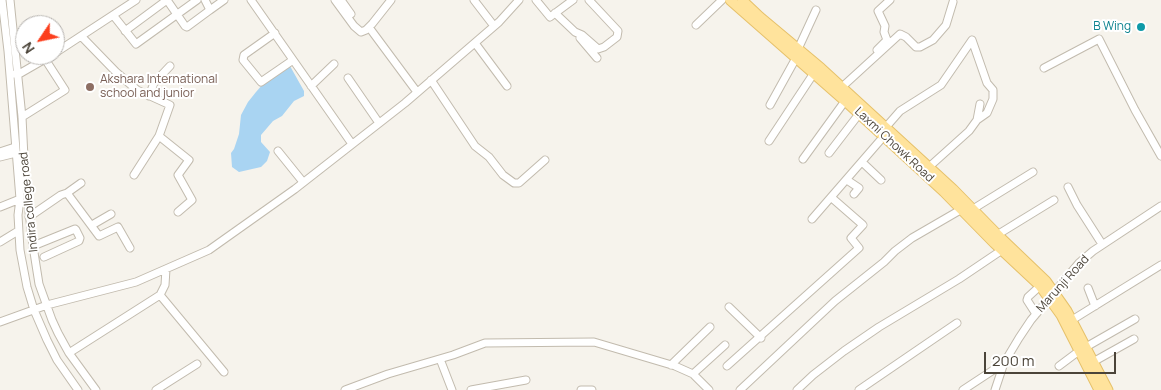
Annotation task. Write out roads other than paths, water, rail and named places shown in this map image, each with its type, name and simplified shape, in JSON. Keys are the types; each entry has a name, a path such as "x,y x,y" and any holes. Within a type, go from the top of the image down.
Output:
{"main road":[{"name":"Laxmi Chowk Road","path":"730,0 842,87 965,207 997,235 1053,295"},
{"name":"Laxmi Chowk Road","path":"742,0 800,56 814,73 859,114 886,131 929,167 1002,250 1040,286 1053,295"},
{"path":"1053,295 1072,320 1099,390"},
{"path":"1053,295 1061,315 1083,349"},
{"path":"1090,364 1108,390"}],"street":[{"name":"Indira college road","path":"2,0 20,199 18,231 27,287 34,310 57,360 78,390"},
{"name":"Indira college road","path":"10,0 19,74 29,216 40,284 52,320 69,353 96,390"},
{"path":"65,47 136,0"},
{"path":"126,31 166,0 187,27 224,0"},
{"path":"113,16 136,44 196,0"},
{"path":"205,0 210,10"},
{"path":"251,0 352,144"},
{"path":"335,0 354,26 361,32 372,24 391,0"},
{"path":"341,0 360,26 363,27 386,0"},
{"path":"474,0 494,26"},
{"path":"0,322 47,305 136,282 209,250 303,182 379,123 475,43 512,10 520,0"},
{"path":"536,0 550,17 573,0"},
{"path":"575,32 598,49 604,47 616,37 618,31 590,0"},
{"path":"696,25 722,0"},
{"path":"874,57 886,40 885,26 878,11 890,0"},
{"path":"842,87 900,34 916,47 920,47 933,40 946,26 953,2"},
{"path":"770,105 800,56 816,10"},
{"path":"555,13 575,32 597,58"},
{"path":"371,30 417,92"},
{"path":"274,34 244,55 243,60 261,82 293,60"},
{"path":"82,37 133,87 170,105 159,136 134,174"},
{"path":"1044,68 1099,39 1161,156"},
{"path":"812,220 862,162 900,110 941,85 972,40 987,83 993,90 994,99 987,113 977,120 968,131 929,167"},
{"path":"475,43 508,86"},
{"path":"312,86 334,64"},
{"path":"10,74 19,74 34,65"},
{"path":"22,117 65,90 52,65"},
{"path":"149,96 154,83 170,66"},
{"path":"769,141 814,73"},
{"path":"348,78 379,123"},
{"path":"431,80 475,146 489,157 503,175 514,183 519,183 545,160"},
{"path":"803,159 845,101"},
{"path":"977,120 980,104"},
{"path":"829,153 859,114"},
{"path":"159,136 189,160 178,175 192,200 178,212"},
{"path":"0,152 15,150"},
{"path":"0,157 15,150"},
{"path":"278,151 303,182"},
{"path":"862,162 881,180"},
{"path":"740,390 835,301 912,238 965,207 1033,172"},
{"path":"847,180 859,189 854,194"},
{"path":"29,216 81,183"},
{"path":"1068,187 1102,244"},
{"path":"67,193 92,225 97,237 118,227 130,248"},
{"path":"727,366 761,338 859,248 851,238 863,225 832,198"},
{"path":"0,207 20,199"},
{"path":"997,235 1054,200"},
{"name":"Marunji Road","path":"995,390 1004,363 1036,314 1079,263 1102,244 1161,206"},
{"path":"92,225 111,214"},
{"path":"33,246 76,230 80,238 79,241 44,256"},
{"path":"0,242 18,231"},
{"path":"797,390 844,351 879,327 959,279 1002,250"},
{"path":"1072,320 1161,265"},
{"path":"69,353 160,295 165,285 166,269"},
{"path":"1036,314 1027,300 1040,286"},
{"path":"1088,288 1094,306"},
{"path":"160,295 224,372"},
{"path":"729,307 761,338"},
{"path":"1059,366 1083,349 1135,319"},
{"path":"859,390 957,323"},
{"path":"671,365 710,326"},
{"path":"1090,364 1134,339"},
{"path":"346,390 388,374 440,359 485,343 594,342 671,365 693,374 708,390"},
{"path":"693,374 726,345"},
{"path":"440,359 452,390"},
{"path":"963,390 1004,363"},
{"path":"156,390 197,364"},
{"path":"471,390 526,380"},
{"path":"581,390 592,390"}],"water":[{"path":"290,66 304,91 304,96 294,101 282,116 273,121 261,135 261,142 270,152 267,161 261,167 239,172 232,167 231,153 239,134 241,115 248,102 263,84"}],"place":[{"name":"B Wing","path":"1141,27"},
{"name":"Akshara International school and junior","path":"90,87"}]}
